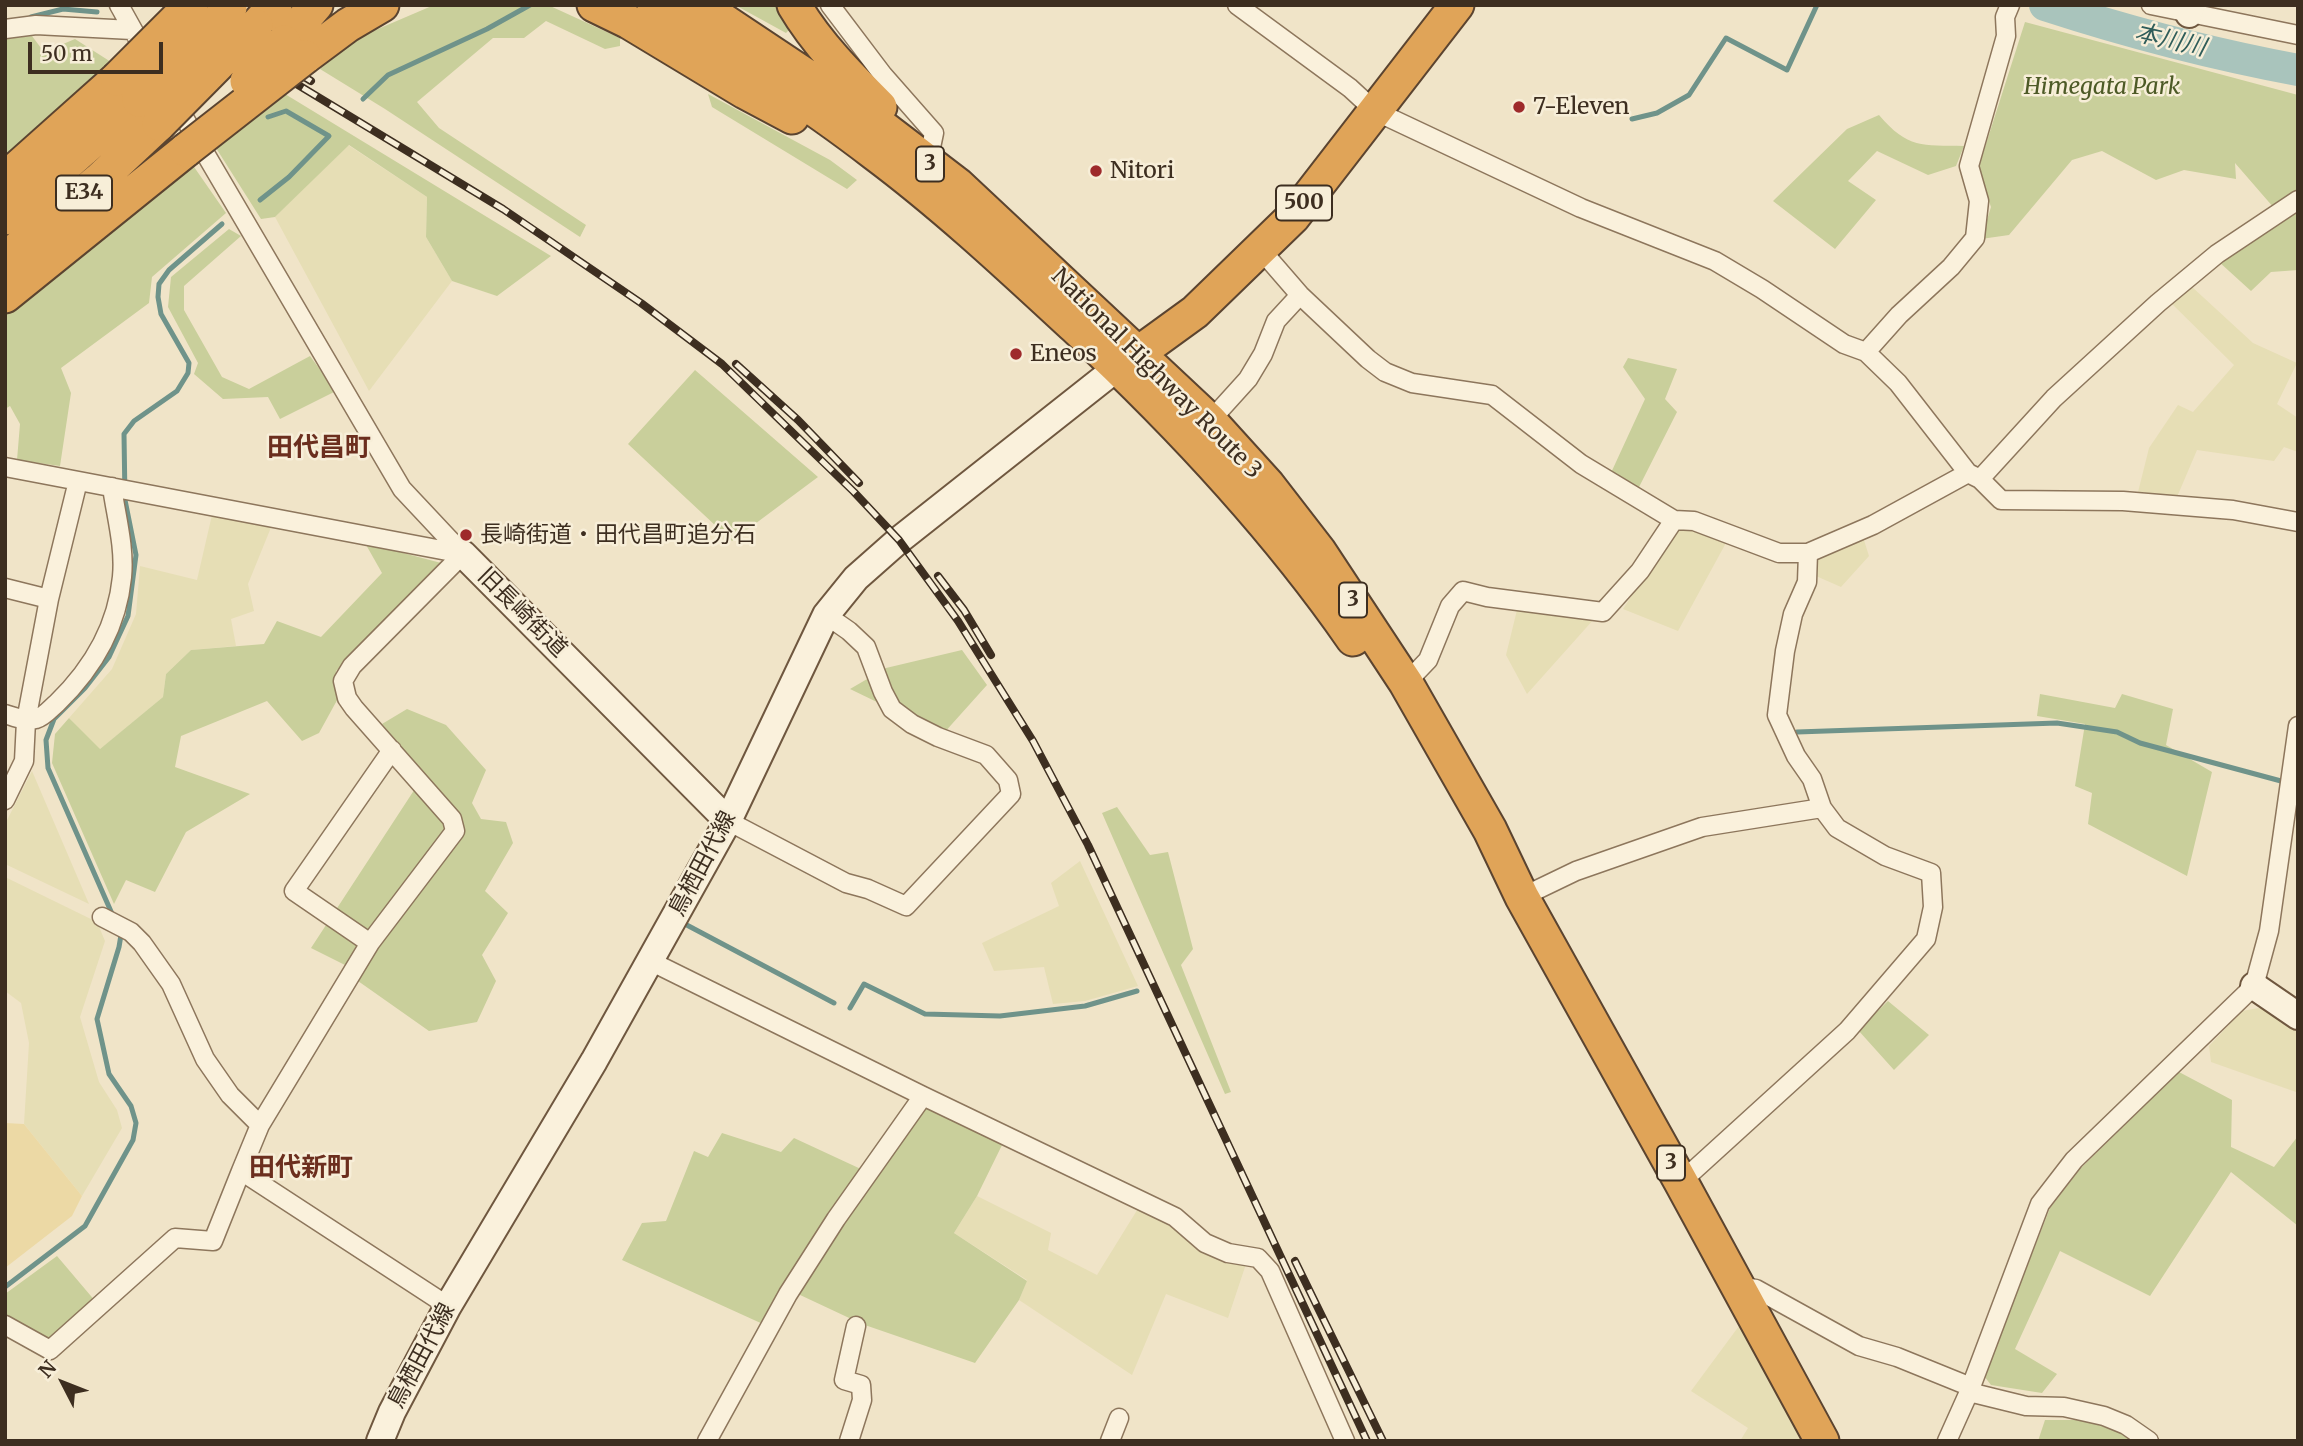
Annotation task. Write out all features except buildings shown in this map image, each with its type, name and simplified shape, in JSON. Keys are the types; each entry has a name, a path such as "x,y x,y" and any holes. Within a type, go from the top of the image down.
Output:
{"highway":[{"path":"5,296 103,216 157,120 191,5"},
{"path":"5,179 157,120 263,24 316,5"},
{"path":"263,24 348,25 382,5"},
{"path":"594,5 629,22 745,92 870,159 950,196"},
{"name":"National Highway Route 3","path":"654,5 801,99 875,153 950,196"},
{"name":"National Highway Route 3","path":"700,5 877,123 950,196 1128,360 1210,421 1268,485 1319,551 1406,683 1490,830 1520,892 1822,1441"},
{"path":"794,5 815,37 845,72 929,157 950,196"},
{"name":"500","path":"1128,360 1195,312 1293,217 1457,5"},
{"name":"E34","path":"5,259 99,180 157,120 263,24"},
{"name":"E34","path":"5,218 157,120"},
{"name":"National Highway Route 3","path":"1128,360 1188,436 1299,566 1399,706 1520,892"}],"main road":[{"name":"鳥栖田代線","path":"380,1441 397,1402 448,1306 650,961 728,821 826,615 856,578 899,540 1128,360"},
{"name":"旧長崎街道","path":"463,554 728,821"},
{"path":"2254,986 2298,1016"}],"street":[{"path":"5,1325 50,1350 175,1238 214,1241 260,1125 370,943 455,831 452,820 354,708 347,698 343,681 352,666 463,554 402,489 119,5"},
{"path":"830,5 883,75 934,133 929,157"},
{"path":"1237,5 1350,88 1376,111 1581,208 1663,238 1715,261 1844,344 1866,352 1898,383 1974,476 2001,500 2123,501 2233,510 2298,522"},
{"path":"2151,5 2191,9 2298,35"},
{"path":"1866,352 1899,315 1951,267 1975,238 1979,201 1969,166 2006,36 2008,11"},
{"path":"5,29 36,25 132,30"},
{"path":"1261,250 1300,295 1385,372 1412,383 1492,395 1581,464 1674,520 1694,520 1779,553 1808,553 1872,526 1974,476 2158,303 2217,254 2298,200"},
{"path":"1210,421 1248,379 1263,354 1276,321 1300,295"},
{"path":"5,467 112,487 122,553 122,576 116,615 98,652 80,680 39,719 26,721 5,714"},
{"path":"5,800 23,761 26,721 49,599 78,481"},
{"name":"旧長崎街道","path":"112,487 463,554"},
{"path":"1406,683 1428,660 1450,606 1463,591 1487,597 1602,612 1640,571 1674,520"},
{"path":"1681,1182 1847,1031 1926,939 1933,906 1931,873 1885,856 1837,828 1822,808 1812,779 1796,756 1777,715 1785,650 1793,614 1807,582 1808,553"},
{"path":"5,588 49,599"},
{"path":"728,821 846,883 868,889 906,906 1011,794 1008,780 986,755 938,737 912,724 892,709 866,647 826,615"},
{"path":"1947,1441 1970,1389 2040,1204 2074,1160 2254,986 2269,931 2298,726"},
{"path":"370,943 294,891 392,750"},
{"path":"1520,892 1702,827 1822,808"},
{"path":"102,917 131,932 142,943 171,984 205,1059 230,1095 260,1125"},
{"path":"650,961 923,1097 1175,1217 1205,1243 1228,1253 1258,1258 1270,1271 1345,1441"},
{"path":"707,1441 788,1294 836,1219 923,1097"},
{"path":"241,1171 448,1306"},
{"path":"1738,1286 1756,1289 1859,1346 1897,1357 1970,1389 2026,1406 2063,1408 2104,1416 2126,1425 2149,1441"},
{"path":"849,1441 862,1400 861,1385 845,1380 856,1326"},
{"path":"1110,1441 1119,1418"}],"shaded area":[{"path":"348,145 427,197 426,237 452,281 369,391 275,217"},
{"path":"2191,286 2253,343 2297,363 2277,404 2298,418 2298,452 2284,447 2274,461 2197,450 2177,497 2138,492 2149,448 2178,405 2193,412 2234,365 2170,302"},
{"path":"212,515 272,525 248,584 254,611 231,619 236,646 191,650 166,674 163,697 99,750 69,718 112,669 136,614 140,566 197,580"},
{"path":"1697,530 1727,541 1678,631 1623,609 1674,531"},
{"path":"1863,537 1869,556 1841,587 1816,576 1816,556"},
{"path":"1517,610 1594,619 1527,694 1506,655"},
{"path":"32,771 89,904 5,864 5,824"},
{"path":"1080,861 1138,986 1085,1001 1053,1004 1044,967 994,971 982,943 1059,906 1051,883"},
{"path":"5,877 97,922 105,941 80,1017 99,1082 117,1110 122,1128 82,1196 24,1124 29,1043 21,1003 5,991"},
{"path":"2264,1007 2298,1030 2298,1096 2296,1092 2211,1062 2209,1046 2242,1011"},
{"path":"977,1196 1051,1233 1048,1250 1097,1275 1139,1207 1247,1261 1228,1318 1166,1294 1132,1375 1019,1300 1027,1280 954,1233"},
{"path":"1739,1326 1805,1441 1740,1441 1748,1428 1691,1391"}],"green space":[{"path":"434,5 548,5 620,38 620,46 605,49 546,21 524,38 493,38 417,102 439,128 586,225 580,237 320,69 357,38"},
{"path":"735,5 780,5 794,25 786,33"},
{"name":"Himegata Park","path":"2025,22 2298,95 2298,189 2274,208 2235,163 2236,179 2184,170 2156,180 2102,151 2072,160 2009,235 1981,239 1991,207 1978,169"},
{"path":"32,36 44,52 75,39 111,62 5,158 5,39"},
{"path":"285,94 551,256 497,296 452,281 426,237 427,197 349,145 275,217 261,219 216,148"},
{"path":"708,94 830,160 857,180 847,189 712,107"},
{"path":"1879,115 1899,134 1917,143 1964,146 1956,166 1928,175 1877,151 1848,181 1876,200 1835,249 1773,201 1847,129"},
{"path":"192,164 226,213 152,277 149,303 61,368 71,393 60,466 17,460 20,424 10,406 5,409 5,312"},
{"path":"2298,210 2298,270 2271,272 2251,291 2218,261"},
{"path":"229,229 241,236 184,286 184,310 222,377 249,389 310,356 336,391 280,419 268,397 223,399 194,374 198,363 168,307 171,277"},
{"path":"1628,358 1677,369 1665,399 1677,412 1636,493 1610,475 1645,399 1623,367"},
{"path":"695,370 818,477 732,541 628,444"},
{"path":"365,543 445,564 336,671 341,693 319,733 302,741 267,701 181,736 175,767 250,794 186,832 155,892 126,880 114,904 52,763 55,734 69,718 100,749 163,697 166,674 191,650 264,644 277,621 321,637 382,573"},
{"path":"962,650 987,685 943,734 850,689 886,668"},
{"path":"2040,694 2115,708 2122,694 2173,709 2166,745 2212,772 2187,876 2088,824 2092,793 2075,786 2085,724 2037,716"},
{"path":"407,709 446,725 486,770 472,803 481,819 506,822 513,843 485,891 508,913 482,955 496,981 477,1022 429,1031 358,981 347,966 311,948 424,775 382,724"},
{"path":"1117,807 1150,855 1168,852 1193,949 1181,965 1231,1092 1225,1094 1102,813"},
{"path":"1888,1001 1929,1035 1894,1070 1858,1030"},
{"path":"2179,1072 2232,1100 2231,1147 2274,1167 2298,1136 2298,1226 2231,1172 2150,1296 2060,1251 2015,1349 2057,1374 2042,1393 1991,1385 1984,1376 2050,1208 2080,1169"},
{"path":"928,1105 1004,1141 977,1196 954,1233 1027,1281 1019,1300 975,1363 862,1324 798,1294 874,1175"},
{"path":"722,1133 781,1152 794,1138 863,1170 765,1325 622,1260 642,1223 666,1221 694,1151 708,1157"},
{"path":"57,1256 96,1302 52,1342 5,1317 5,1294"},
{"path":"2045,1420 2084,1420 2133,1437 2130,1441 2038,1441"}],"sand":[{"path":"5,1123 24,1124 82,1196 72,1216 5,1268"}],"waterway":[{"path":"363,99 388,75 487,29 530,5"},
{"path":"1632,119 1657,113 1689,95 1726,38 1787,70 1817,5"},
{"name":"本川川","path":"2045,5 2170,42 2298,70"},
{"path":"31,17 63,9 97,12"},
{"path":"260,200 289,177 329,136 286,111 268,117"},
{"path":"113,916 48,768 46,740 54,719 85,688 109,657 128,616 136,555 125,500 124,434 134,421 177,391 188,373 189,363 161,314 159,284 169,270 222,224"},
{"path":"1797,732 2057,723 2117,732 2140,743 2281,781"},
{"path":"683,923 834,1003"},
{"path":"5,1287 85,1226 133,1140 136,1123 131,1106 109,1074 97,1019 119,947 120,931"},
{"path":"850,1008 864,984 925,1014 1000,1016 1085,1006 1137,991"}],"railway":[{"path":"166,5 503,209 641,303 722,364 854,492 899,540 958,621 1033,741 1088,845 1367,1441"},
{"path":"189,5 311,81"},
{"path":"736,364 798,420 859,483"},
{"path":"938,576 964,610 991,655"},
{"path":"1295,1261 1383,1441"}],"place":[{"name":"7-Eleven","path":"1519,107"},
{"name":"Nitori","path":"1096,171"},
{"name":"Eneos","path":"1016,354"},
{"name":"長崎街道・田代昌町追分石","path":"466,535"}],"district":[{"name":"田代昌町","path":"319,449"},
{"name":"田代新町","path":"301,1169"}]}
